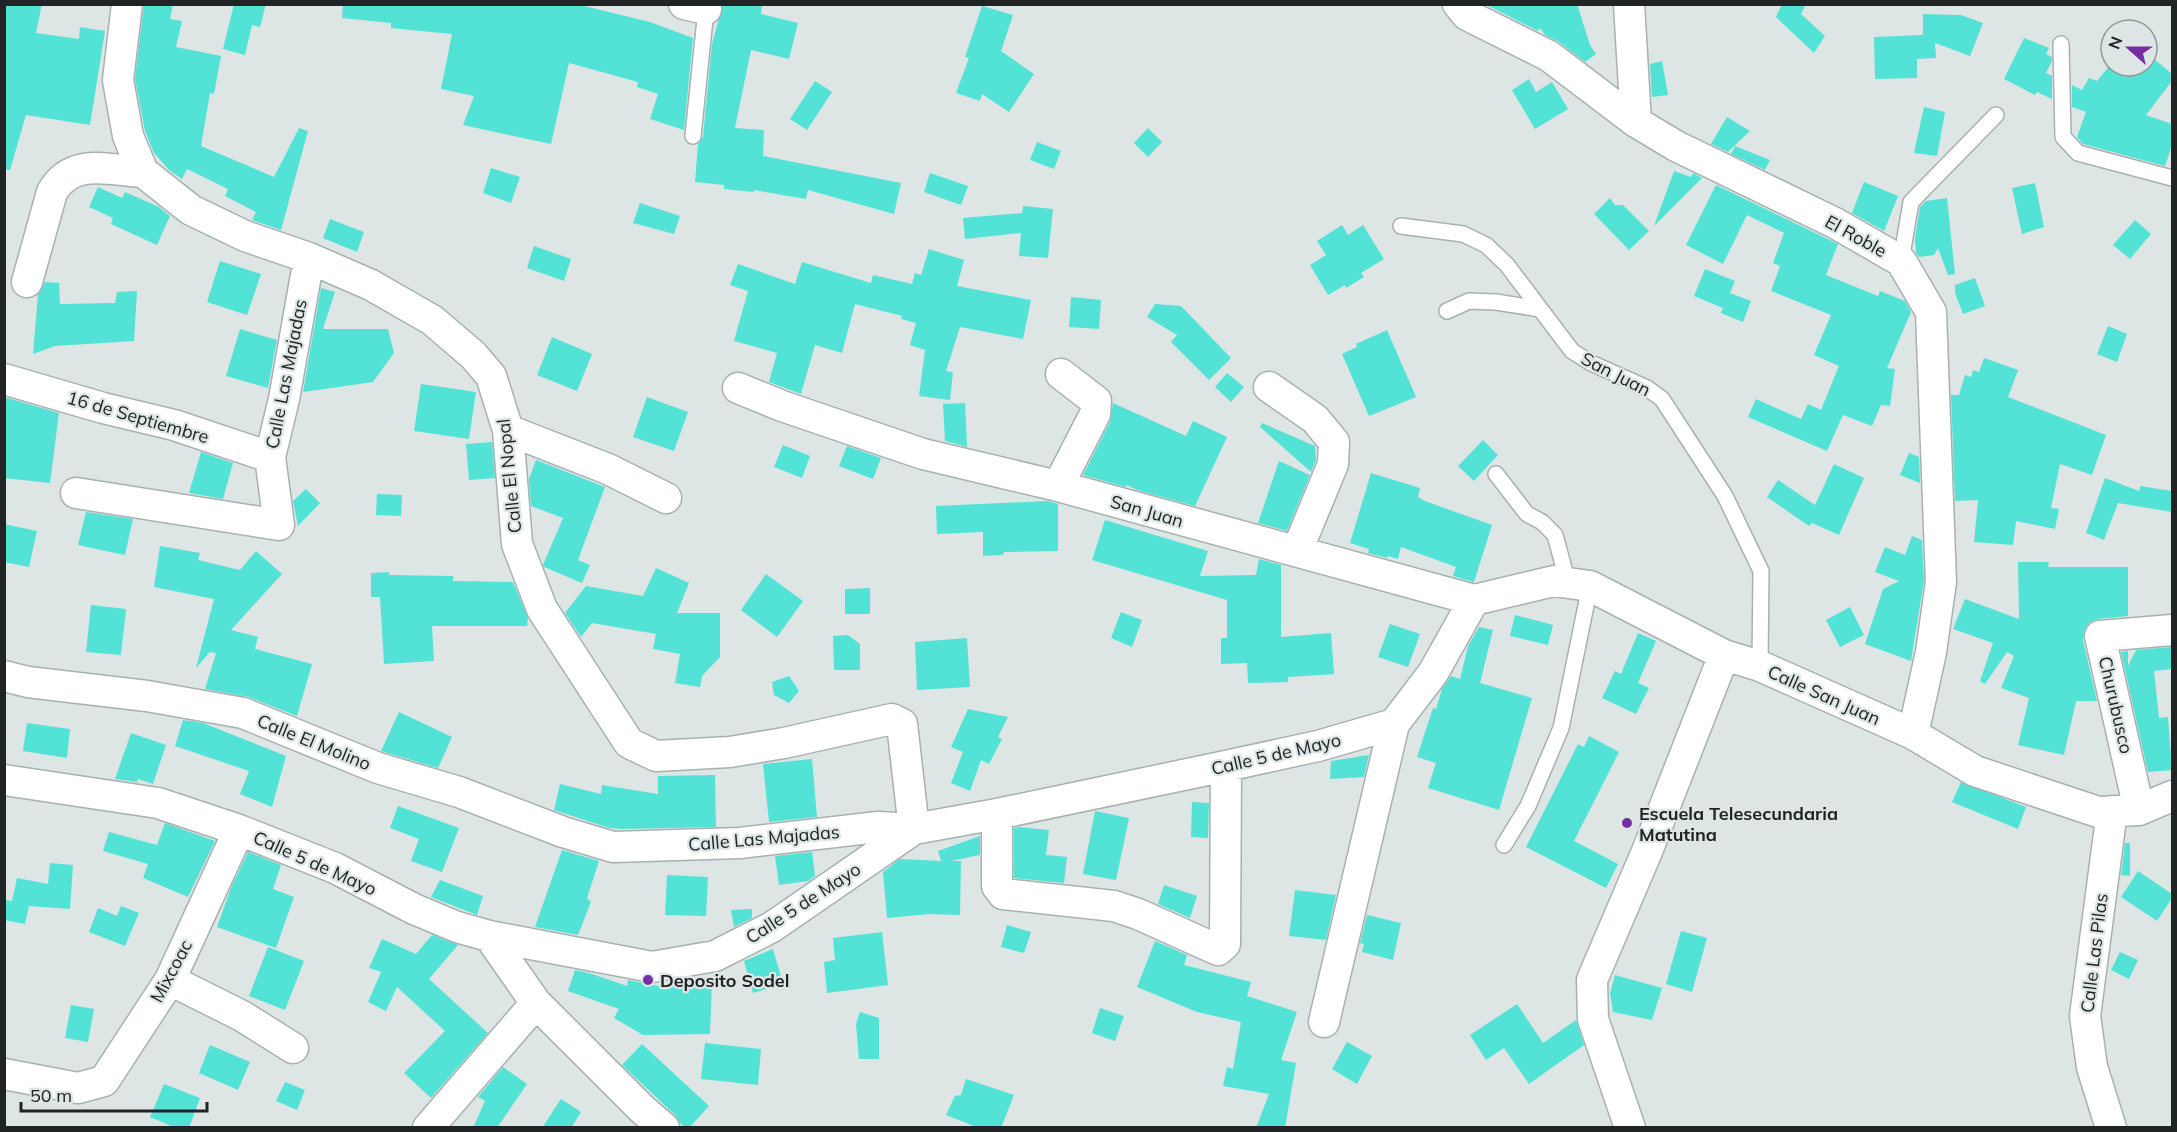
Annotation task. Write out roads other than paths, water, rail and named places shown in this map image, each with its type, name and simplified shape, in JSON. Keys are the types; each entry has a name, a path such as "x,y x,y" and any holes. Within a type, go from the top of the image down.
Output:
{"street":[{"name":"Calle El Nopal","path":"127,4 118,80 128,136 143,172 191,210 245,236 309,258 371,285 432,320 473,355 490,376 508,430 517,544 521,555 542,609 629,743 657,756 730,752 892,719 902,724 914,828"},
{"name":"El Roble","path":"1458,4 1467,15 1549,56 1636,122 1676,146 1835,223 1901,261 1931,312 1941,582 1931,652 1913,734"},
{"path":"1629,4 1636,122"},
{"path":"27,282 52,192 59,180 81,168 143,172"},
{"name":"Calle Las Majadas","path":"76,493 279,525 270,457 284,399 309,258"},
{"path":"1058,486 1095,414 1096,401 1061,374"},
{"name":"16 de Septiembre","path":"4,379 103,408 174,425 270,457"},
{"path":"1269,387 1315,419 1334,442 1333,465 1298,551"},
{"name":"San Juan","path":"738,388 802,413 922,454 1058,486 1474,600"},
{"path":"508,430 608,469 666,498"},
{"path":"1324,1022 1394,724 1433,673 1474,600 1554,581 1579,584"},
{"name":"Calle San Juan","path":"1579,584 1724,655 1760,666 1913,734 1975,771 2098,812 2126,811"},
{"name":"Churubusco","path":"2126,811 2100,636 2172,630"},
{"path":"1630,1128 1593,1018 1592,980 1648,849 1724,655"},
{"name":"Calle El Molino","path":"4,676 28,682 147,696 243,713 378,768 459,792 563,832 613,847"},
{"name":"Calle 5 de Mayo","path":"4,780 158,803 238,830 335,868 414,909 457,927 489,936 652,967 715,956 772,927 914,828 997,814 1226,766 1318,746 1394,724"},
{"path":"997,814 997,886 1004,894 1114,906 1138,914 1218,950 1226,944 1226,766"},
{"path":"2126,811 2172,796"},
{"name":"Calle Las Pilas","path":"2111,1128 2092,1067 2085,1016 2126,811"},
{"name":"Calle Las Majadas","path":"613,847 740,843 878,827 914,828"},
{"name":"Mixcoac","path":"4,1074 78,1089 104,1081 170,980 238,830"},
{"path":"489,936 536,1003 664,1128"},
{"path":"170,980 242,1016 293,1048"},
{"path":"428,1128 536,1003"}],"lane":[{"path":"693,136 698,6"},
{"path":"2061,44 2063,137 2078,153 2172,178"},
{"path":"1901,261 1911,202 1996,115"},
{"name":"San Juan","path":"1401,226 1463,234 1485,245 1507,266 1572,351 1591,363 1647,388 1662,399 1725,496 1761,571 1760,666"},
{"path":"1447,311 1469,301 1496,302 1540,309"},
{"path":"1496,474 1527,514 1542,522 1555,535 1579,584 1561,728 1528,806 1504,845"}],"place":[{"name":"Escuela Telesecundaria Matutina","path":"1627,823"},
{"name":"Deposito Sodel","path":"648,980"}]}
